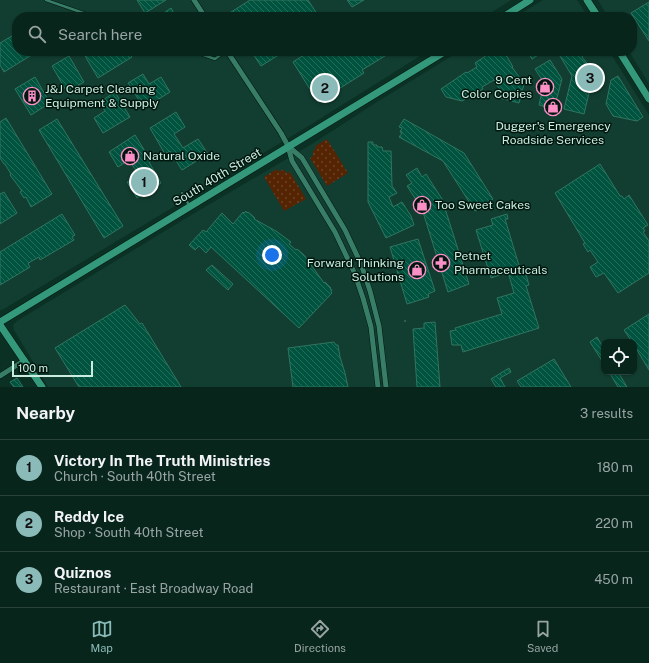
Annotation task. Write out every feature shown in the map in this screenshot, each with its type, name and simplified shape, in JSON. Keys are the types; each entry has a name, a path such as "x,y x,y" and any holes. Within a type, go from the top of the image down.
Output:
{"main road":[{"path":"510,12 530,0"},
{"path":"587,0 595,12"},
{"name":"South 40th Street","path":"0,324 190,206 438,56"},
{"path":"622,56 649,99"},
{"path":"0,324 42,387"}],"street":[{"path":"194,0 202,12"},
{"path":"230,56 288,146 302,158 345,230 370,291 379,326 386,387"},
{"path":"288,146 292,161 335,232 354,272 371,327 378,387"},
{"path":"0,376 25,360"}],"lane":[{"path":"46,0 80,12"},
{"path":"206,56 215,59 220,56"},
{"path":"182,193 190,206"}],"shaded area":[{"path":"0,0 511,0 492,12 12,12 12,56 420,56 310,125 0,310"},
{"path":"543,0 577,0 585,12 523,12"},
{"path":"598,0 649,0 649,84 632,56 637,56 637,12 605,12"},
{"path":"452,56 612,56 649,115 649,387 48,387 14,330 13,325 17,321 188,217 312,144"},
{"path":"327,139 348,173 327,186 310,158 313,156 313,151 316,148 315,146"},
{"path":"277,169 278,171 284,170 287,173 290,172 306,199 284,211 264,177"}],"building":[{"path":"137,0 166,0 147,12 144,12"},
{"path":"250,0 308,0 316,12 231,12"},
{"path":"347,0 364,0 352,7"},
{"path":"649,2 649,41 637,22 637,12 633,12"},
{"path":"171,8 173,12 165,12"},
{"path":"12,36 12,56 30,56 4,72 0,65 0,43"},
{"path":"69,56 84,82 67,92 52,66"},
{"path":"85,56 132,57 98,78"},
{"path":"254,56 277,56 261,66"},
{"path":"302,56 385,56 362,70 364,73 318,102 293,62"},
{"path":"486,56 507,56 512,67 524,84 519,103 500,98 502,93 494,80 482,87 483,89 462,101 446,97 441,89 466,72 467,73 477,67 475,63"},
{"path":"560,56 583,56 582,57 594,72 584,114 564,109 572,76"},
{"path":"550,60 562,79 554,109 539,105 544,83 535,69"},
{"path":"143,74 149,84 161,77 170,92 144,108 128,83"},
{"path":"618,76 643,117 637,121 613,116 606,104 611,80"},
{"name":"J&J Carpet Cleaning Equipment & Supply","path":"35,77 50,103 31,115 15,89"},
{"path":"115,92 130,117 103,133 94,118 105,111 100,102"},
{"path":"176,112 185,127 174,134 183,148 198,139 208,154 182,170 170,151 165,154 150,128"},
{"path":"6,118 52,194 31,207 26,197 24,198 20,192 22,191 0,158 0,122"},
{"path":"57,119 123,226 104,238 39,130"},
{"path":"404,119 464,153 493,199 475,211 443,161 399,137 402,133 400,132 402,128 399,127"},
{"path":"135,135 151,161 149,162 161,183 137,198 127,182 139,175 129,160 118,167 109,152"},
{"path":"368,142 373,142 373,145 377,145 377,147 382,147 383,151 391,151 392,186 397,193 389,197 393,207 402,202 411,216 414,225 386,238 368,202"},
{"path":"600,164 620,196 624,199 629,195 648,225 643,228 645,231 643,232 649,241 649,273 618,293 604,273 596,277 590,267 598,262 590,250 588,252 583,244 585,243 555,193"},
{"path":"417,168 422,177 426,174 442,199 469,284 448,292 422,209 407,186 412,183 406,175"},
{"path":"4,192 17,213 0,224 0,194"},
{"path":"246,211 255,218 254,219 276,231 291,242 289,244 304,255 324,283 325,282 332,290 332,293 299,328 211,247 206,253 199,246 195,250 189,245 203,230 206,232 222,213 233,224 243,212 244,213"},
{"path":"62,214 75,235 72,237 74,240 40,260 39,257 30,262 28,264 30,267 0,285 0,252"},
{"path":"507,214 508,219 505,219 521,272 525,271 529,285 526,286 539,328 463,352 461,345 452,345 450,331 456,330 455,328 502,314 497,298 514,293 508,272 491,278 476,230 493,225 491,219"},
{"path":"418,239 435,291 428,294 429,297 407,304 390,247"},
{"path":"212,265 233,284 228,290 206,270"},
{"path":"125,305 140,324 142,323 181,387 79,387 55,348"},
{"path":"649,314 649,370 637,350 637,339 630,339 624,330"},
{"path":"435,322 440,387 417,387 413,329 424,328 424,323"},
{"path":"597,337 601,344 601,359 590,342"},
{"path":"334,342 338,345 348,387 293,387 288,348"},
{"path":"554,359 571,387 521,387 517,381"},
{"path":"509,368 511,372 500,378 505,387 496,387 491,379"},
{"path":"611,375 620,375 627,387 618,387"},
{"path":"17,378 23,387 14,387 10,382"}],"place":[{"name":"Quiznos","path":"590,78"},
{"name":"9 Cent Color Copies","path":"545,87"},
{"name":"Reddy Ice","path":"325,88"},
{"name":"J&J Carpet Cleaning Equipment & Supply","path":"32,96"},
{"name":"Dugger's Emergency Roadside Services","path":"553,107"},
{"name":"Natural Oxide","path":"130,156"},
{"name":"Victory In The Truth Ministries","path":"144,182"},
{"name":"Too Sweet Cakes","path":"422,205"},
{"name":"Petnet Pharmaceuticals","path":"441,263"},
{"name":"Forward Thinking Solutions","path":"417,270"}]}
